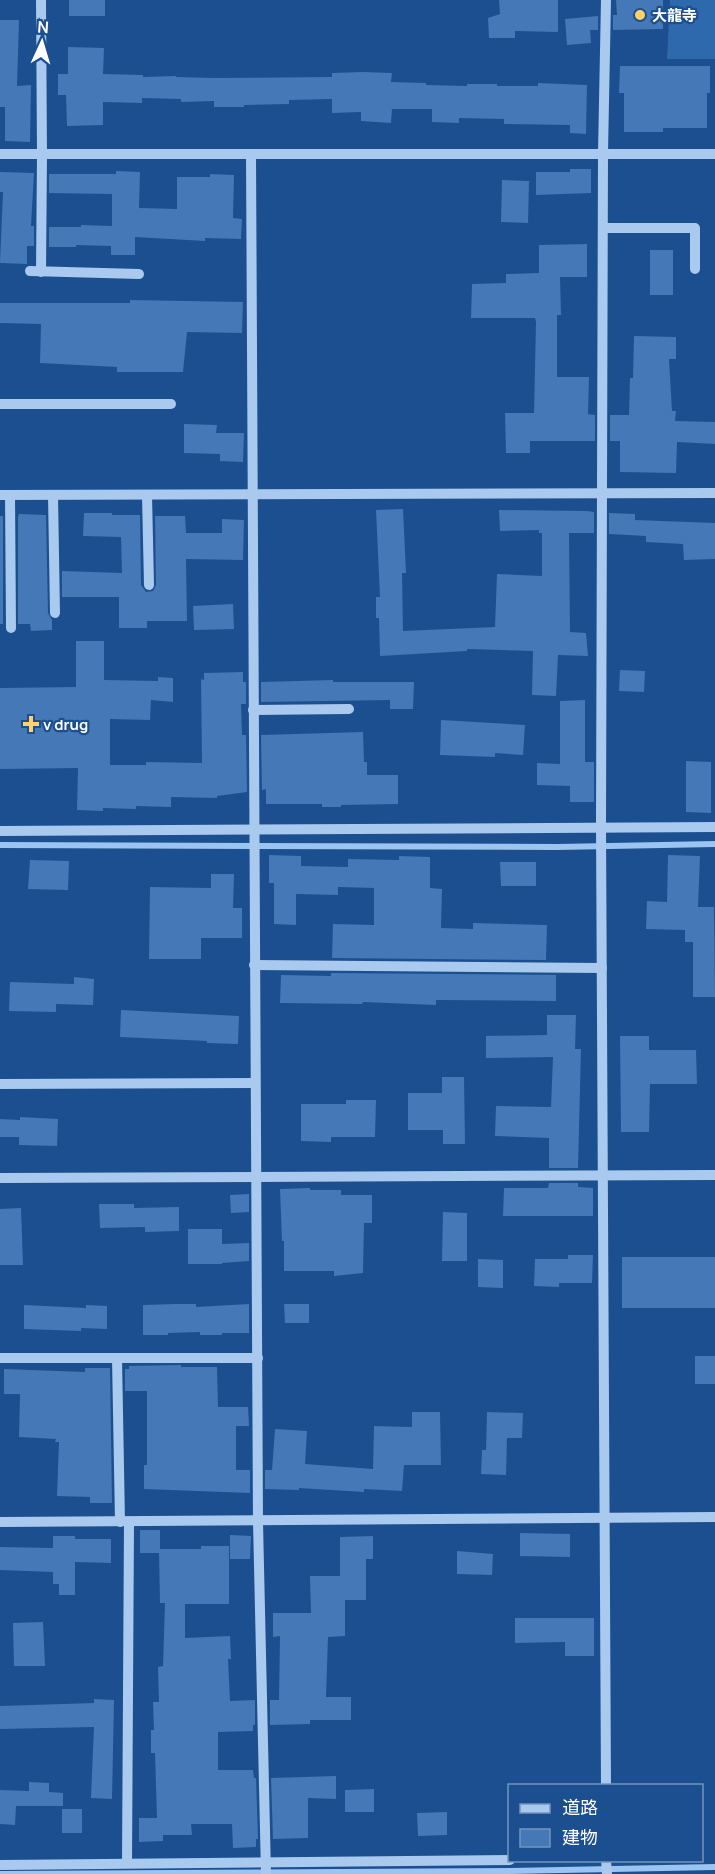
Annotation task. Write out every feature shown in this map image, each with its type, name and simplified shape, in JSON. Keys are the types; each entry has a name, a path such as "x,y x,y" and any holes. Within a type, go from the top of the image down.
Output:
{"street":[{"path":"41,0 42,155 35,272 139,274"},
{"path":"606,0 603,153 601,827 606,1784"},
{"path":"0,154 715,154"},
{"path":"251,154 258,1522 266,1874"},
{"path":"603,228 695,228 695,269"},
{"path":"0,404 171,404"},
{"path":"11,628 5,495 715,493"},
{"path":"53,495 55,613"},
{"path":"147,495 149,585"},
{"path":"253,711 349,709"},
{"path":"0,831 715,827"},
{"path":"254,965 602,968"},
{"path":"0,1084 255,1083"},
{"path":"0,1178 715,1175"},
{"path":"0,1358 258,1358"},
{"path":"117,1358 125,1522 127,1863"},
{"path":"0,1522 715,1518"},
{"path":"0,1865 508,1860"}],"shaded area":[{"path":"670,0 715,0 715,59 667,59"}],"building":[{"path":"69,0 105,0 105,16 69,16"},
{"path":"499,0 558,0 558,32 515,31 515,38 489,38 488,18 500,14"},
{"name":"大龍寺","path":"616,0 663,0 663,29 613,30 613,15 617,15"},
{"path":"598,16 598,30 590,30 591,43 567,45 565,19"},
{"path":"0,20 19,20 17,86 31,85 30,142 5,141 5,107 0,107"},
{"path":"68,47 104,48 103,74 143,75 143,77 332,77 332,73 363,72 392,73 391,82 426,83 426,85 538,86 538,83 587,85 586,134 570,133 570,125 504,124 504,119 459,118 459,123 432,122 432,109 392,109 391,123 361,121 361,112 332,113 332,99 289,100 289,104 214,107 214,101 181,102 181,99 142,98 142,103 103,102 103,125 67,126 66,95 58,95 58,74 68,74"},
{"path":"620,66 710,66 707,128 663,128 663,132 624,132 624,93 619,93"},
{"path":"570,169 591,169 591,193 536,195 536,172 570,172"},
{"path":"116,171 140,172 139,208 177,209 177,177 210,177 210,174 234,175 233,218 242,219 241,239 205,238 205,241 135,237 135,255 111,255 111,246 49,247 49,227 112,226 112,194 49,193 49,174 116,174"},
{"path":"0,172 34,173 31,226 34,226 34,246 27,246 27,264 0,263 3,192 0,192"},
{"path":"502,180 529,181 528,223 501,222"},
{"path":"587,244 587,277 560,277 561,315 557,315 557,377 589,377 588,414 595,415 595,441 530,441 530,453 506,453 505,413 534,413 536,322 535,318 471,318 472,284 506,283 506,274 539,273 539,245"},
{"path":"650,250 673,250 673,295 650,295"},
{"path":"130,300 243,302 242,333 187,332 183,372 117,372 117,367 40,363 41,324 0,323 0,303 130,303"},
{"path":"634,336 676,337 676,359 669,359 672,411 676,411 675,421 715,422 715,444 677,442 676,473 620,472 620,441 610,441 610,415 629,415"},
{"path":"184,424 217,425 216,433 244,433 243,462 220,461 220,454 184,453"},
{"path":"403,509 406,573 402,573 403,631 495,627 497,574 542,576 542,533 539,533 539,530 500,531 499,510 594,512 594,533 569,533 570,632 586,633 588,656 558,655 556,696 532,695 533,651 467,649 467,651 380,656 379,618 376,618 376,597 380,597 376,510"},
{"path":"84,513 140,515 141,585 146,592 153,591 156,585 155,516 185,516 186,533 222,533 222,519 244,520 243,560 186,559 187,621 147,621 147,628 119,628 119,597 62,597 62,571 122,573 121,537 83,536"},
{"path":"609,513 635,514 635,520 715,523 715,559 684,560 683,544 646,542 646,536 609,534"},
{"path":"19,514 46,515 48,613 52,620 52,630 31,631 30,624 18,624"},
{"path":"0,516 3,516 3,624 0,624"},
{"path":"233,604 234,629 194,630 193,606"},
{"path":"76,641 104,641 104,680 158,681 158,677 173,678 173,702 151,700 150,720 110,719 110,765 146,765 146,762 202,763 201,679 204,680 204,673 243,672 243,682 246,682 246,704 241,704 242,735 246,735 247,792 217,796 217,798 171,797 171,807 136,806 136,809 77,810 78,768 0,769 0,688 76,687"},
{"path":"620,670 645,671 644,692 619,691"},
{"path":"333,680 333,682 414,682 413,709 390,709 390,700 261,702 261,682"},
{"path":"585,700 585,762 594,762 594,802 570,802 570,786 537,785 537,763 560,764 560,701"},
{"path":"441,720 525,725 523,755 495,753 495,757 440,755"},
{"path":"363,732 367,775 398,775 398,804 322,807 322,804 266,804 266,789 262,790 261,735"},
{"path":"686,761 711,762 711,813 686,812"},
{"path":"269,855 301,856 301,866 348,867 348,859 399,860 399,856 430,857 430,888 442,889 441,928 473,929 473,923 547,925 546,960 332,958 333,924 374,925 374,888 338,887 338,895 296,894 296,925 274,924 274,883 269,883"},
{"path":"668,855 700,856 698,907 714,907 715,997 693,997 693,942 685,942 685,930 646,929 647,901 667,902"},
{"path":"30,860 69,861 68,890 28,889"},
{"path":"500,862 536,862 536,886 501,886"},
{"path":"211,874 234,874 233,908 242,908 242,938 201,938 201,959 149,959 150,887 211,888"},
{"path":"331,973 556,975 556,1001 436,1000 436,1005 363,1002 362,1004 280,1003 281,975 331,976"},
{"path":"74,977 94,979 93,1005 56,1004 56,1012 9,1011 10,982 74,984"},
{"path":"121,1010 239,1016 238,1044 120,1037"},
{"path":"547,1015 576,1015 575,1049 581,1049 578,1168 549,1168 549,1138 495,1136 496,1106 551,1107 553,1057 486,1058 486,1036 547,1035"},
{"path":"620,1036 649,1036 649,1050 696,1050 697,1084 650,1084 649,1132 621,1132"},
{"path":"442,1077 464,1077 465,1144 443,1144 443,1130 408,1130 408,1093 442,1093"},
{"path":"346,1100 376,1100 375,1137 331,1137 331,1142 301,1141 301,1104 346,1104"},
{"path":"20,1117 58,1119 57,1146 19,1145 19,1137 0,1137 0,1119 20,1120"},
{"path":"549,1183 578,1183 578,1187 593,1188 593,1216 503,1216 504,1188 548,1188"},
{"path":"310,1188 310,1190 341,1190 341,1195 372,1195 372,1223 364,1223 363,1273 334,1276 334,1271 284,1271 280,1189"},
{"path":"249,1194 249,1212 231,1213 230,1195"},
{"path":"99,1204 134,1204 134,1208 179,1207 179,1231 145,1232 145,1227 100,1228"},
{"path":"21,1208 23,1265 0,1265 0,1209"},
{"path":"443,1212 467,1213 467,1261 442,1261"},
{"path":"188,1229 222,1229 222,1244 249,1243 249,1261 188,1264"},
{"path":"568,1255 593,1255 592,1283 559,1283 559,1287 534,1286 535,1259 568,1259"},
{"path":"622,1257 715,1257 715,1308 622,1308"},
{"path":"478,1259 503,1260 503,1288 478,1287"},
{"path":"196,1304 196,1307 249,1304 249,1333 200,1335 200,1332 143,1335 143,1305"},
{"path":"284,1304 309,1304 309,1323 285,1323"},
{"path":"24,1305 86,1308 86,1305 107,1306 107,1329 81,1328 81,1331 24,1329"},
{"path":"695,1356 715,1356 715,1384 695,1384"},
{"path":"181,1365 181,1367 217,1367 218,1407 248,1407 249,1426 236,1426 236,1470 250,1470 250,1493 144,1489 144,1465 147,1465 147,1391 125,1391 125,1369 129,1369 129,1366"},
{"path":"85,1368 110,1368 112,1503 90,1503 90,1497 57,1496 59,1442 55,1442 56,1439 19,1437 20,1394 4,1394 4,1369 85,1372"},
{"path":"412,1412 440,1412 441,1465 404,1465 402,1491 265,1489 265,1470 272,1470 275,1429 307,1431 305,1464 373,1469 374,1426 412,1427"},
{"path":"487,1412 523,1413 522,1438 507,1438 506,1475 481,1474 482,1450 486,1450"},
{"path":"140,1530 160,1530 160,1549 229,1546 229,1604 185,1604 185,1638 230,1636 231,1659 228,1659 230,1701 255,1700 253,1731 218,1732 218,1770 253,1770 254,1778 256,1778 258,1839 256,1839 256,1847 233,1848 232,1824 191,1824 192,1835 163,1835 163,1841 139,1842 139,1818 157,1818 155,1753 151,1753 151,1730 154,1730 153,1702 159,1702 158,1667 163,1666 165,1603 160,1603 159,1553 140,1553"},
{"path":"520,1533 570,1534 570,1557 520,1556"},
{"path":"230,1535 251,1536 250,1559 230,1559"},
{"path":"53,1536 75,1536 75,1539 111,1539 111,1563 75,1562 75,1595 59,1595 59,1584 53,1584 53,1572 0,1570 0,1547 53,1548"},
{"path":"373,1536 373,1559 366,1559 366,1600 345,1600 345,1636 328,1637 326,1697 351,1697 351,1720 310,1720 310,1724 270,1725 270,1700 279,1700 280,1636 273,1637 273,1613 311,1613 310,1576 340,1576 340,1537"},
{"path":"457,1551 493,1554 492,1575 457,1574"},
{"path":"515,1618 594,1618 594,1656 565,1656 565,1642 515,1643"},
{"path":"43,1622 45,1666 14,1666 13,1623"},
{"path":"94,1699 114,1700 112,1799 91,1798 94,1727 0,1729 0,1706 94,1703"},
{"path":"336,1776 336,1799 308,1798 308,1838 273,1839 271,1778"},
{"path":"29,1782 49,1783 49,1792 63,1793 63,1806 16,1806 15,1825 0,1824 0,1790 29,1791"},
{"path":"374,1789 374,1812 345,1812 345,1790"},
{"path":"62,1809 82,1809 82,1833 62,1833"},
{"path":"447,1812 447,1835 418,1836 417,1813"}],"waterway":[{"path":"0,845 557,847 715,844"},
{"path":"0,1874 510,1871 715,1867"}],"place":[{"name":"大龍寺","path":"640,15"},
{"name":"v drug","path":"31,724"}]}
